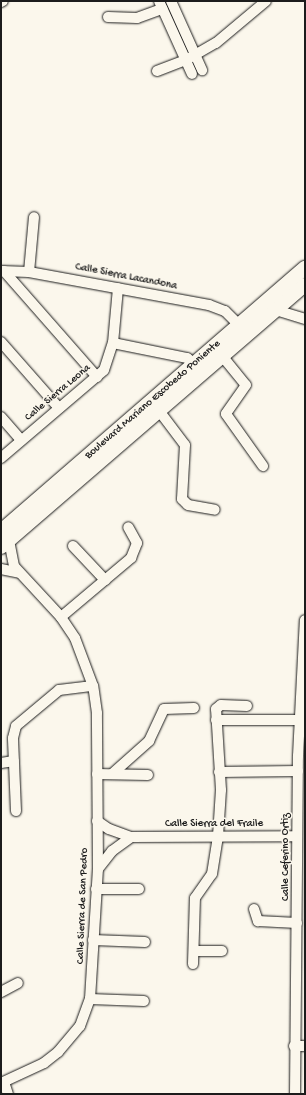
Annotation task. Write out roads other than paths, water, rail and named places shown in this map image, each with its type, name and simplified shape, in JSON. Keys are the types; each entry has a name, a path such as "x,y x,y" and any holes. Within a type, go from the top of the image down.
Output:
{"street":[{"path":"157,71 190,58 231,32 266,1"},
{"path":"175,2 190,58"},
{"path":"108,17 137,18 160,5 197,72"},
{"path":"28,272 34,217"},
{"name":"Boulevard Mariano Escobedo Poniente","path":"4,539 101,454 195,364 305,268"},
{"path":"3,270 96,377"},
{"name":"Calle Sierra Lacandona","path":"3,270 28,272 218,308 239,325"},
{"name":"Boulevard Mariano Escobedo Poniente","path":"101,454 160,412 279,311 305,285"},
{"name":"Calle Sierra Leona","path":"1,458 96,377 106,366 113,343 118,288"},
{"path":"279,311 305,319"},
{"path":"1,342 59,408"},
{"path":"113,343 187,358 195,364"},
{"path":"223,357 246,385 226,414 263,466"},
{"path":"160,412 185,445 182,499 188,505 215,510"},
{"path":"1,417 21,440"},
{"path":"61,617 134,553 136,538 128,527"},
{"name":"Calle Sierra de San Pedro","path":"2,1082 32,1070 58,1052 80,1026 90,999 98,869 97,713 93,686 80,646 61,617 20,573 10,558 4,539"},
{"path":"73,546 105,580"},
{"path":"1,569 20,573"},
{"name":"Calle Ceferino Ortiz","path":"298,1093 294,1046 300,998 297,923 297,836 301,808 298,771 302,756 305,620"},
{"path":"16,811 13,738 20,721 59,690 93,686"},
{"path":"193,964 194,898 212,874 218,836 219,772 216,709 222,705 247,706"},
{"path":"112,774 150,741 164,710 194,708"},
{"path":"216,720 302,715"},
{"path":"1,763 14,761"},
{"path":"219,772 298,771"},
{"path":"97,774 148,775"},
{"name":"Calle Sierra del Fraile","path":"97,821 108,829 131,837 297,836"},
{"path":"98,869 112,851 131,837"},
{"path":"96,889 139,889"},
{"path":"254,909 258,921 297,923"},
{"path":"93,940 145,942"},
{"path":"194,951 222,951"},
{"path":"1,992 18,983"},
{"path":"90,999 144,1002"},
{"path":"294,1046 305,1046"},
{"path":"2,1082 8,1094"}]}
